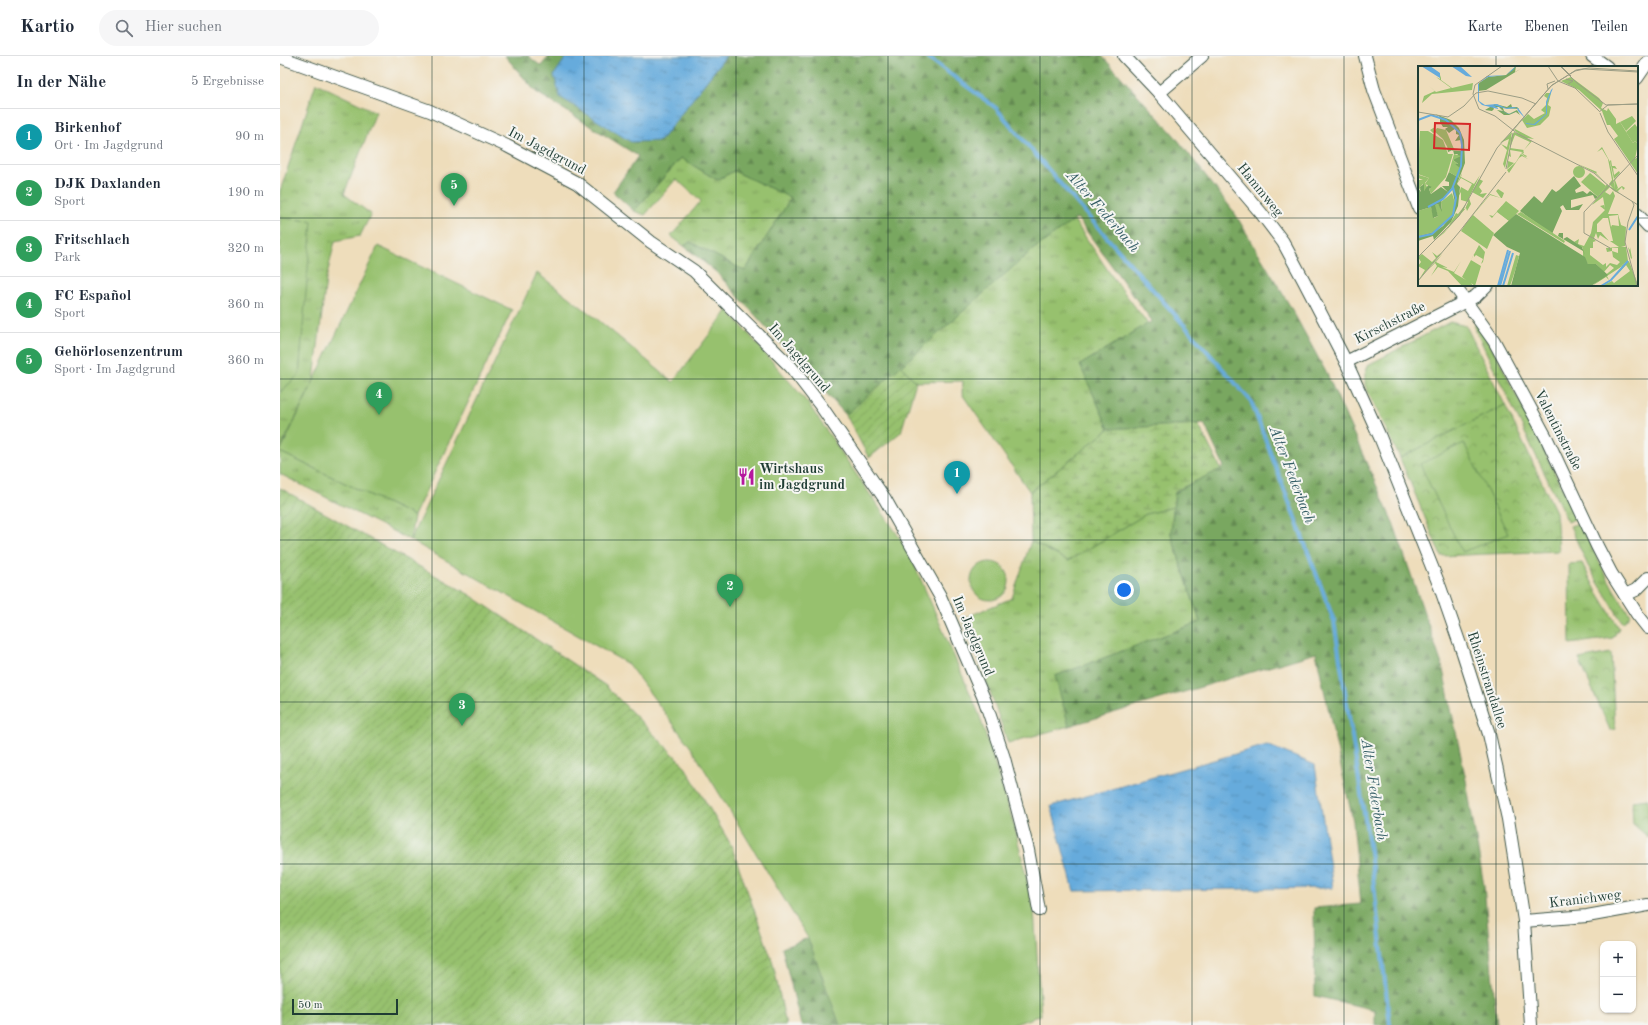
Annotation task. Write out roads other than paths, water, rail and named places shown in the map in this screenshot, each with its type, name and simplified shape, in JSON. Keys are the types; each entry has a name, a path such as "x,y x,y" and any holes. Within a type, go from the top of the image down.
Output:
{"street":[{"name":"Hammweg","path":"1124,56 1159,93 1261,213 1283,242 1346,362"},
{"path":"1159,93 1202,56"},
{"path":"1365,56 1374,90 1418,205"},
{"path":"1592,56 1606,66"},
{"name":"Im Jagdgrund","path":"280,57 430,111 507,146 577,183 651,242 694,271 790,367 821,406 885,499 940,596 985,701 1004,758 1028,850 1039,910"},
{"path":"1638,77 1648,62"},
{"path":"1638,215 1648,226"},
{"name":"Valentinstraße","path":"1455,286 1464,302 1480,320 1494,341 1547,439 1596,546 1611,573 1648,628"},
{"name":"Kirschstraße","path":"1346,362 1476,296 1486,286"},
{"name":"Rheinstrandallee","path":"1346,362 1380,437 1438,582 1489,734 1508,819 1524,921 1531,1025"},
{"path":"1625,595 1636,590 1648,578"},
{"name":"Kranichweg","path":"1524,921 1587,916 1648,905"}],"water":[{"path":"567,56 726,56 660,141 631,142 560,97 554,75"},
{"path":"1267,745 1315,765 1333,888 1074,891 1051,806"}],"waterway":[{"name":"Alter Federbach","path":"926,56 996,108 1081,208 1251,401 1334,621 1370,851 1390,1025"}],"place":[{"name":"Gehörlosenzentrum","path":"454,206"},
{"name":"FC Español","path":"379,415"},
{"name":"Wirtshaus im Jagdgrund","path":"746,477"},
{"name":"Birkenhof","path":"957,494"},
{"name":"DJK Daxlanden","path":"730,607"},
{"name":"Fritschlach","path":"462,726"}]}
